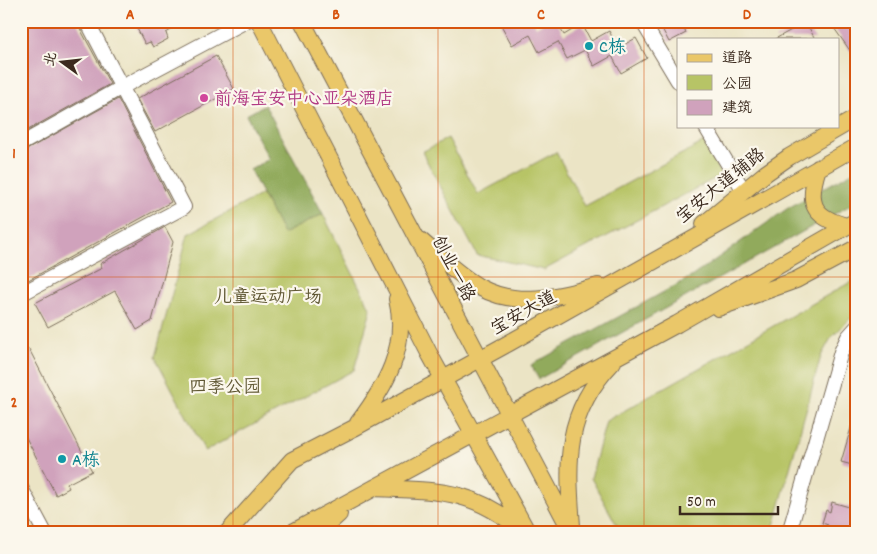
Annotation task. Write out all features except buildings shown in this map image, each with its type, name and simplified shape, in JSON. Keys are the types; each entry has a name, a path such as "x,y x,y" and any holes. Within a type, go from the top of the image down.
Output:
{"main road":[{"path":"260,21 391,278 526,533"},
{"name":"创业一路","path":"302,21 573,533"},
{"name":"宝安大道辅路","path":"840,127 856,118"},
{"name":"宝安大道辅路","path":"663,255 788,157 839,128"},
{"name":"宝安大道","path":"227,533 292,460 354,428 620,281 856,147"},
{"path":"818,168 812,186 814,202 819,213 830,221 851,223"},
{"path":"291,533 677,324 851,223"},
{"path":"414,234 481,288 502,296 522,300 547,297 620,281"},
{"path":"677,324 796,280 856,248"},
{"path":"354,428 378,396 395,359 400,341 401,323 391,278"},
{"path":"573,533 569,454 573,432 588,395 622,353"},
{"path":"318,533 367,492 428,491 464,496 488,506 526,533"}],"street":[{"path":"21,294 184,208 87,21"},
{"path":"21,144 122,87 246,21"},
{"path":"642,21 677,79"},
{"path":"706,128 744,191"},
{"path":"789,533 841,352 848,336 856,328"},
{"path":"21,488 45,533"}],"green space":[{"path":"265,105 323,214 283,234 250,170 269,159 246,115"},
{"path":"448,138 478,194 556,152 585,206 704,142 721,175 544,270 477,255 422,152"},
{"path":"856,170 856,202 539,379 531,365 691,277 788,208"},
{"name":"四季公园","path":"262,194 283,234 323,214 371,310 354,370 205,451 155,357 188,234"},
{"path":"856,279 856,313 831,338 821,356 772,533 621,533 591,478 606,421"}],"place":[{"name":"C栋","path":"589,46"},
{"name":"前海宝安中心亚朵酒店","path":"204,98"},
{"name":"A栋","path":"62,459"}],"park label":[{"name":"儿童运动广场","path":"268,296"}]}
